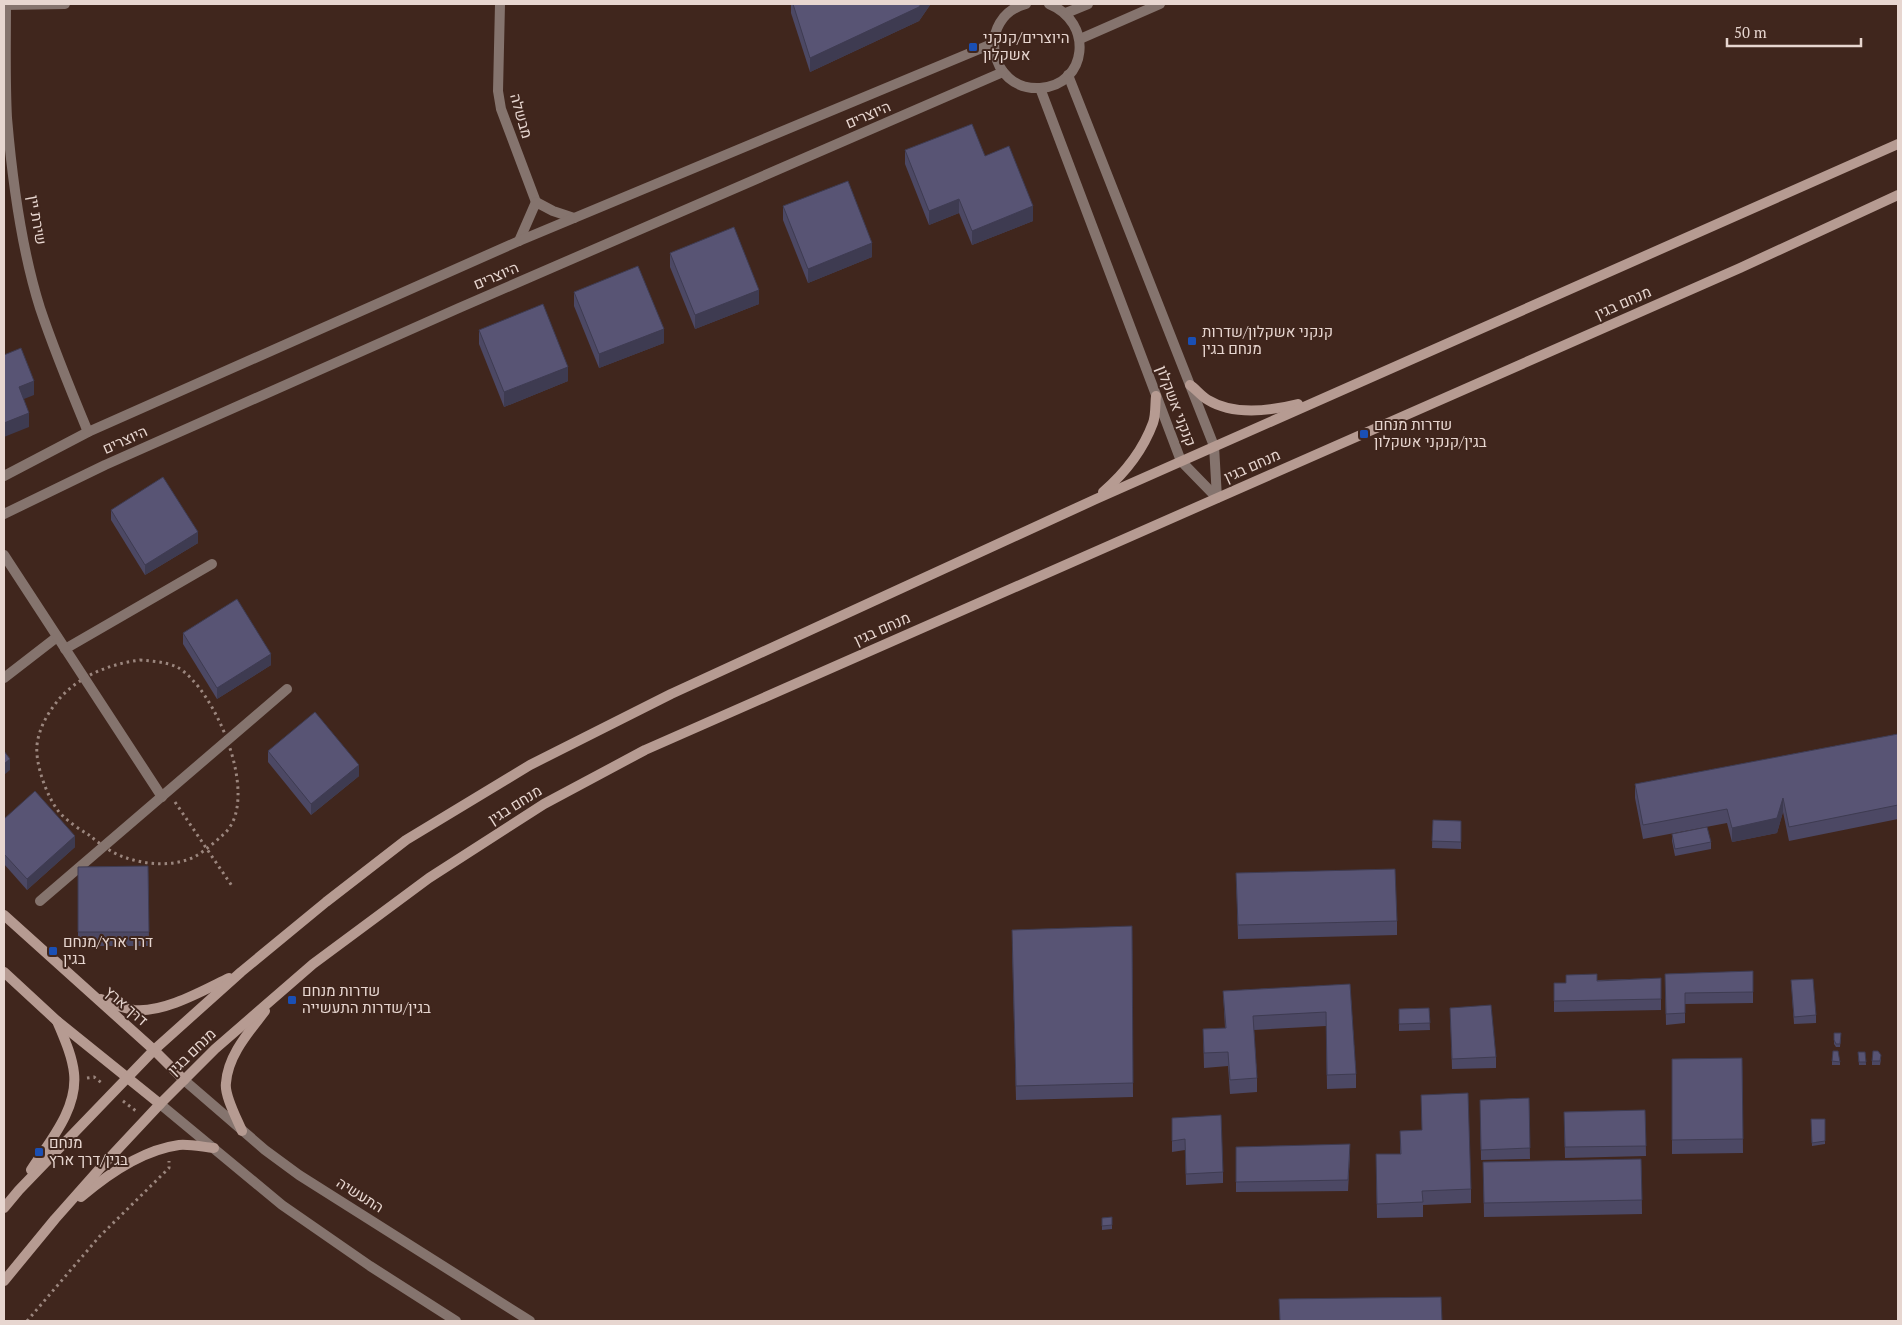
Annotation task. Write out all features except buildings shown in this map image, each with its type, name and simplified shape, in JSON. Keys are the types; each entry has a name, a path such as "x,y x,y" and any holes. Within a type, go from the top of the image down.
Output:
{"main road":[{"name":"מנחם בגין","path":"4,1208 112,1092 154,1050 241,972 326,902 406,840 530,765 671,694 1096,499 1898,144"},
{"name":"מנחם בגין","path":"4,1281 55,1218 160,1104 215,1050 283,989 313,964 430,878 544,804 637,754 1740,268 1898,196"},
{"path":"1190,384 1207,399 1227,408 1254,410 1283,408 1324,398"},
{"path":"1096,499 1122,476 1141,448 1154,421 1156,396"},
{"name":"דרך ארץ","path":"4,915 154,1050 184,1080"},
{"path":"4,972 57,1020 160,1104"},
{"path":"91,995 119,1007 136,1010 153,1008 189,997 241,972"},
{"path":"242,1131 225,1084 232,1061 244,1038 283,989"},
{"path":"19,1190 60,1126 71,1101 74,1075 69,1050 57,1020"},
{"path":"55,1218 102,1179 152,1152 180,1145 214,1148"}],"street":[{"path":"5,4 65,4"},
{"name":"שירת יין","path":"5,4 7,117 15,186 26,246 40,307 62,369 88,432"},
{"name":"מבשלה","path":"500,4 498,91 501,109 536,202"},
{"path":"1002,4 1006,15"},
{"path":"1026,4 1013,9 1006,15 996,33 994,43 996,59 1003,72 1013,81 1026,87 1040,88 1060,82 1068,75 1077,62 1080,39 1075,25 1066,13 1049,4"},
{"path":"1066,13 1088,4"},
{"path":"1080,39 1160,4"},
{"name":"היוצרים","path":"4,476 88,432 520,241 994,43"},
{"name":"היוצרים","path":"4,514 105,465 459,308 1003,72"},
{"name":"קנקני אשקלון","path":"1068,75 1214,446 1217,498"},
{"name":"קנקני אשקלון","path":"1040,88 1181,461 1217,498"},
{"path":"520,241 536,202 553,211 574,218"},
{"path":"4,555 65,649 165,794"},
{"path":"65,649 212,564"},
{"path":"4,678 57,637"},
{"path":"40,901 287,689"},
{"name":"התעשיה","path":"184,1080 242,1131 299,1175 530,1321"},
{"path":"160,1104 282,1205 370,1266 456,1321"}],"path":[{"path":"165,794 232,886"},
{"path":"94,1077 146,1120"},
{"path":"27,1321 99,1237 169,1168"}],"place":[{"name":"היוצרים/קנקני אשקלון","path":"973,47"},
{"name":"קנקני אשקלון/שדרות מנחם בגין","path":"1192,341"},
{"name":"שדרות מנחם בגין/קנקני אשקלון","path":"1364,434"},
{"name":"דרך ארץ/מנחם בגין","path":"53,951"},
{"name":"שדרות מנחם בגין/שדרות התעשייה","path":"292,1000"},
{"name":"מנחם בגין/דרך ארץ","path":"39,1152"}]}
